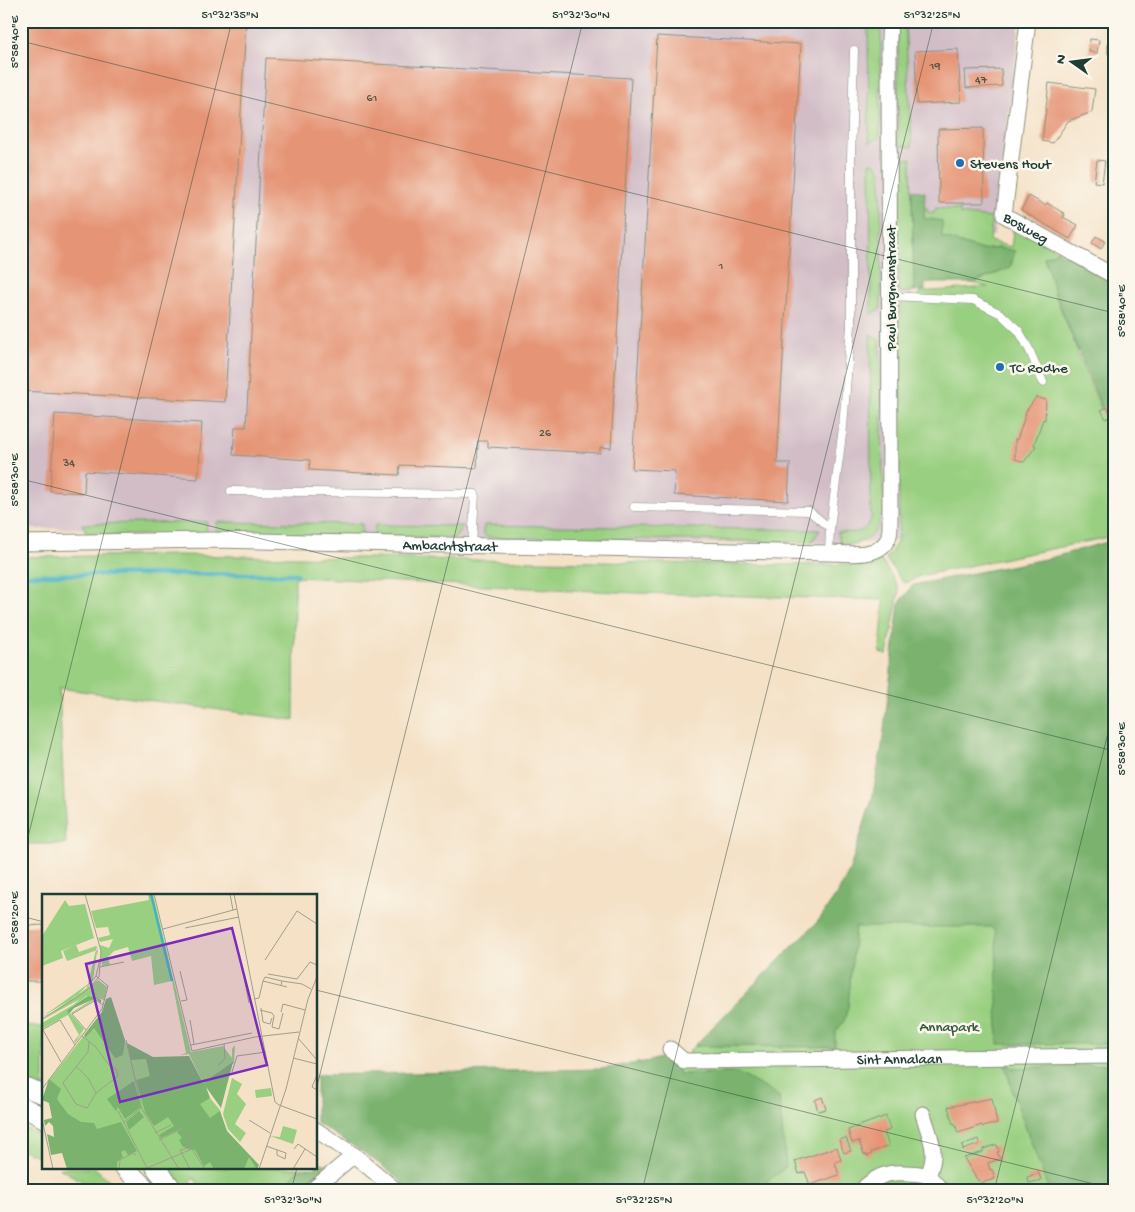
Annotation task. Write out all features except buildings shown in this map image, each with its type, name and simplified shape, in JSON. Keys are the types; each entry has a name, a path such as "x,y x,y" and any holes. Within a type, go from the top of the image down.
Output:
{"street":[{"name":"Paul Burgmanstraat","path":"878,550 888,539 890,523 890,21"},
{"name":"Bosweg","path":"1028,21 1004,215 1114,276"},
{"name":"Ambachtstraat","path":"21,543 212,540 829,553 867,553 878,550"},
{"name":"Sint Annalaan","path":"670,1049 684,1061 1114,1056"},
{"path":"21,1086 42,1093"},
{"path":"21,1106 42,1114"},
{"path":"923,1114 934,1151 934,1163 928,1175"},
{"path":"318,1131 354,1155 397,1191"},
{"path":"311,1191 354,1155"},
{"path":"127,1170 148,1191"},
{"path":"158,1170 174,1191"},
{"path":"861,1191 870,1180 882,1175 902,1172 928,1175 942,1191"}],"lane":[{"path":"829,553 830,528 843,427 850,326 854,50"},
{"path":"890,296 973,300 1001,314 1019,331 1030,349 1043,382"},
{"path":"231,492 475,494 472,545"},
{"path":"634,506 809,511 830,528"}],"shaded area":[{"path":"21,21 1020,21 994,236 912,246 912,538 888,542 840,544 813,542 610,545 103,528 21,529"}],"green space":[{"path":"868,21 881,21 880,134 878,139 869,142"},
{"path":"898,21 905,21 912,147 898,145"},
{"path":"911,158 914,291 900,293 898,291 897,160"},
{"path":"870,162 877,165 881,172 881,309 871,314"},
{"path":"912,190 925,192 924,218 942,221 942,237 982,250 999,248 1015,251 1010,268 973,283 925,283 925,290 914,291"},
{"name":"TC Rodhe","path":"924,208 928,208 927,212 934,213 936,208 960,210 960,214 992,218 990,241 1011,247 1014,226 1058,251 1055,294 1077,353 1114,438 1114,536 919,576 903,583 886,559 897,542 899,528 899,305 919,301 919,292 988,287 973,283 1010,268 1015,252 999,248 982,250 942,237 924,218"},
{"path":"1058,251 1114,280 1114,437 1055,294 1044,257"},
{"path":"870,334 880,341 884,517 881,516 876,530 867,539 857,542 857,544 841,544 837,532 861,531 871,519"},
{"path":"207,522 206,534 88,536 82,524"},
{"path":"217,522 362,524 362,536 217,534"},
{"path":"375,525 463,526 455,538 374,535"},
{"path":"484,525 820,530 812,542 486,537 483,533"},
{"path":"1114,540 1114,1044 998,1044 996,931 990,927 855,927 848,1007 844,1021 835,1033 835,1047 694,1046 819,920 849,872 872,799 882,746 899,604 913,585 1050,558"},
{"name":"Annapark","path":"1114,545 1114,1191 414,1191 318,1083 318,1081 574,1073 673,1066 690,1053 694,1046 699,1046 838,904"},
{"path":"179,555 778,565 867,564 881,560 898,586 899,592 887,655 880,653 884,600 637,593 295,577 294,720 59,688 66,844 21,844 21,557"},
{"path":"21,1026 42,1027 42,1087 21,1082"},
{"path":"663,1057 676,1065 679,1074 738,1073 779,1096 786,1167 755,1191 411,1191 378,1162 318,1124 318,1075 601,1069"},
{"path":"1004,1061 1012,1068 1114,1064 1114,1191 1049,1191 1013,1093"},
{"path":"21,1126 42,1136 42,1158 21,1149"},
{"path":"318,1162 333,1166 289,1191 281,1191 298,1170 318,1170"},
{"path":"62,1170 97,1170 110,1181 116,1191 99,1191"},
{"path":"167,1170 298,1170 281,1191 204,1191 194,1178 190,1181 193,1191 177,1191"}],"waterway":[{"path":"21,575 297,574"}],"place":[{"name":"Stevens Hout","path":"960,163"},
{"name":"TC Rodhe","path":"1000,367"}]}
